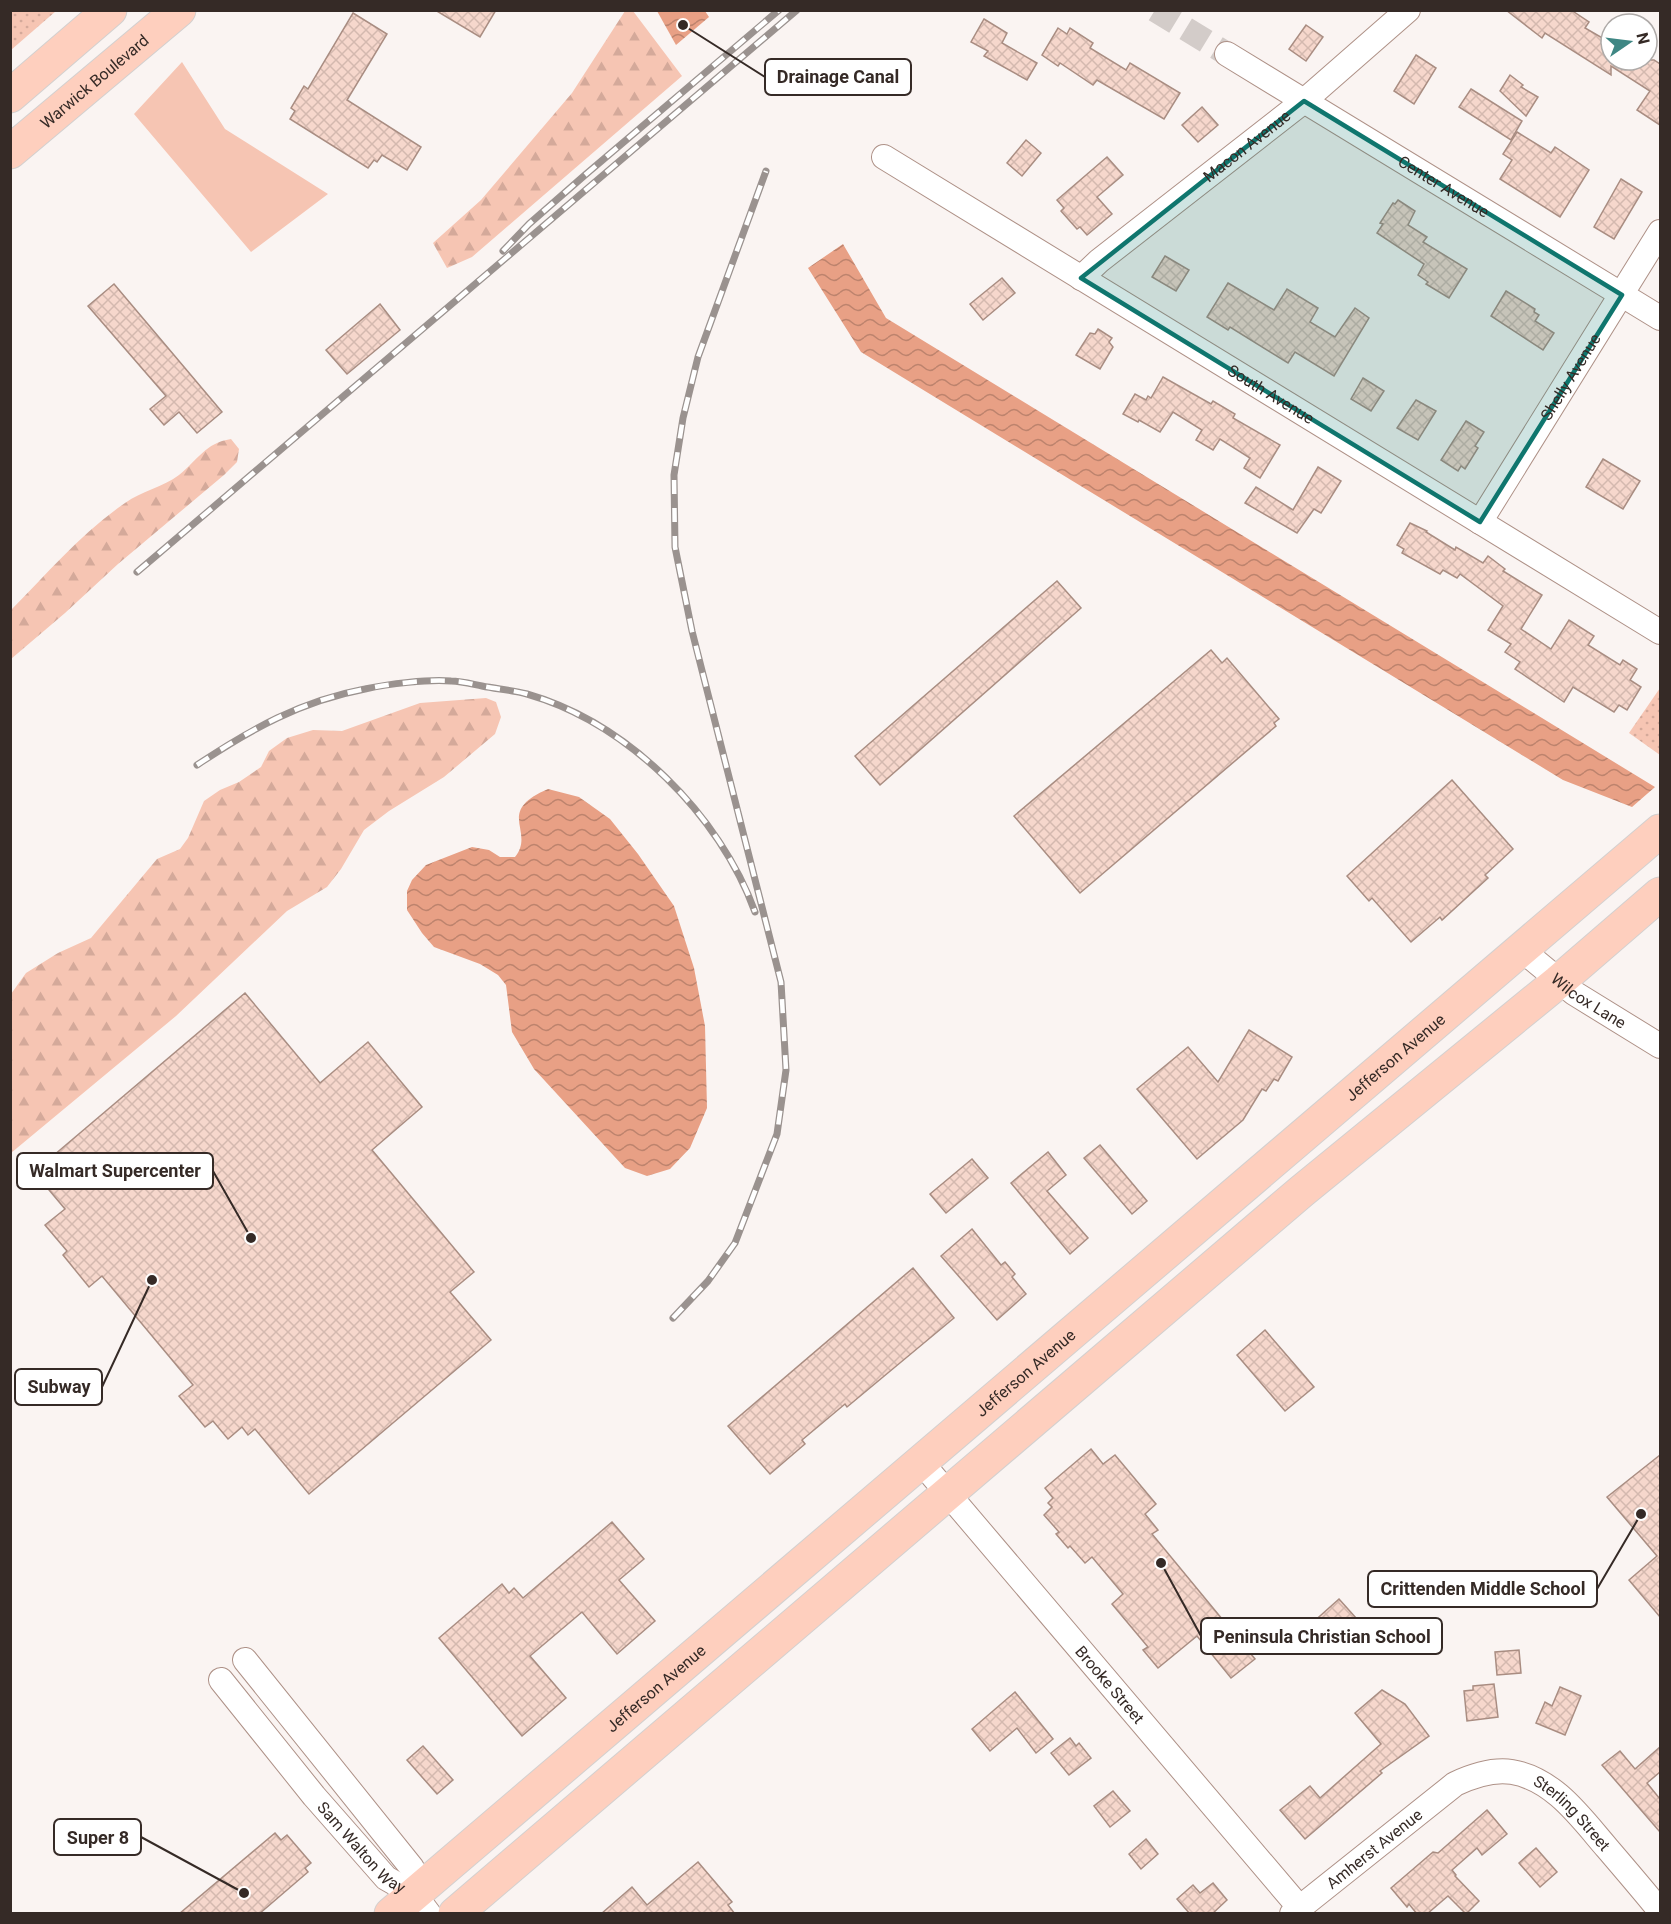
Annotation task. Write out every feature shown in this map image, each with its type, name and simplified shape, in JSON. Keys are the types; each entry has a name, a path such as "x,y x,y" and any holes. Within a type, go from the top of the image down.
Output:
{"main road":[{"path":"10,96 110,10"},
{"name":"Warwick Boulevard","path":"10,152 178,10"},
{"path":"44,67 72,100"},
{"name":"Jefferson Avenue","path":"411,1907 921,1462 1660,831"},
{"path":"455,1914 1302,1191 1558,982 1660,894"}],"street":[{"name":"Macon Avenue","path":"1081,278 1099,261 1304,101 1408,10"},
{"name":"Center Avenue","path":"1227,54 1660,318"},
{"name":"South Avenue","path":"884,157 1660,632"},
{"name":"Shelly Avenue","path":"1480,522 1660,232"},
{"name":"Wilcox Lane","path":"1522,950 1558,982 1660,1046"},
{"name":"Brooke Street","path":"921,1462 1295,1910"},
{"name":"Sam Walton Way","path":"244,1660 412,1868 411,1907"},
{"name":"Sam Walton Way","path":"221,1680 315,1796 411,1907"},
{"name":"Sterling Street","path":"1455,1784 1469,1778 1500,1771 1513,1772 1532,1778 1553,1791 1571,1807 1660,1911"},
{"name":"Amherst Avenue","path":"1295,1910 1455,1784"}],"highlighted area":[{"path":"1304,101 1622,295 1480,522 1081,278"}],"green space":[{"path":"11,10 56,10 56,11 11,50"},
{"path":"625,11 633,11 682,76 472,257 447,268 433,243 481,200 572,93"},
{"path":"182,62 225,129 328,194 251,252 134,114"},
{"path":"231,439 239,449 237,462 224,475 118,564 11,659 11,610 65,554 125,503 173,479 208,448"},
{"path":"1660,688 1660,755 1629,733"},
{"path":"486,698 496,702 501,717 495,734 444,777 389,811 364,830 341,869 327,887 287,911 176,1016 11,1153 11,994 26,973 58,953 91,938 157,859 180,849 188,838 204,801 261,767 269,751 287,738 313,730 342,731 420,703"}],"water":[{"path":"657,11 705,11 709,17 676,45"},
{"path":"843,244 886,318 1655,787 1632,807 1563,780 861,352 808,268"},
{"path":"548,789 579,797 610,819 638,854 674,906 694,968 705,1026 707,1108 690,1148 670,1169 647,1176 625,1168 534,1069 512,1032 506,985 498,975 480,964 434,947 407,910 407,891 412,880 426,865 472,847 489,850 500,857 515,857 520,848 521,839 519,814 532,797"}],"building":[{"path":"435,10 496,10 480,37"},
{"path":"1506,10 1571,10 1589,22 1585,28 1599,36 1599,67 1545,33 1542,38"},
{"path":"353,13 387,34 347,100 421,147 407,170 382,155 368,168 290,119 295,111 291,108 304,86 308,89"},
{"path":"984,19 1007,33 1002,43 1037,63 1027,80 984,56 988,51 971,42"},
{"path":"1306,25 1323,37 1306,61 1289,49"},
{"path":"1058,28 1067,34 1070,28 1093,43 1090,48 1126,70 1130,63 1180,93 1164,119 1097,80 1093,85 1060,63 1058,66 1042,55"},
{"path":"1416,55 1436,68 1414,104 1394,91"},
{"path":"1660,64 1660,125 1637,110 1650,91 1620,72 1659,72"},
{"path":"1510,75 1523,85 1521,87 1538,97 1526,116 1500,91"},
{"path":"1471,89 1522,121 1511,140 1459,107"},
{"path":"1202,107 1218,125 1198,142 1182,125"},
{"path":"1517,132 1551,153 1555,147 1589,170 1560,217 1500,179 1512,160 1503,154"},
{"path":"1026,140 1041,153 1022,176 1007,163"},
{"path":"1107,157 1123,175 1097,197 1112,214 1087,235 1080,227 1077,229 1061,211 1064,208 1057,200"},
{"path":"1621,179 1642,192 1614,239 1594,227"},
{"path":"1398,200 1415,211 1408,225 1427,237 1423,242 1467,269 1449,298 1426,284 1428,282 1418,275 1424,264 1377,233 1383,224 1380,223 1393,203 1395,204"},
{"path":"1165,256 1189,270 1176,291 1152,277"},
{"path":"1002,278 1015,293 983,320 970,304"},
{"path":"1228,283 1274,310 1287,289 1318,308 1310,322 1335,337 1355,308 1369,318 1334,376 1295,352 1288,363 1230,327 1228,330 1207,317"},
{"path":"114,284 222,412 197,433 179,412 164,425 150,409 166,396 88,306"},
{"path":"1506,291 1535,309 1534,312 1539,315 1535,321 1554,333 1543,350 1491,316"},
{"path":"380,304 400,330 347,374 326,350"},
{"path":"1098,329 1112,338 1109,342 1113,347 1100,369 1076,355 1090,333 1095,334"},
{"path":"1163,377 1211,404 1213,401 1235,414 1233,418 1280,445 1260,478 1244,468 1250,458 1220,439 1213,450 1196,440 1202,430 1173,412 1160,432 1123,414 1135,394 1146,400 1148,396 1151,398"},
{"path":"1363,378 1384,391 1371,411 1351,399"},
{"path":"1416,400 1436,411 1418,440 1397,428"},
{"path":"1466,421 1484,432 1475,446 1478,448 1465,469 1461,466 1458,471 1441,460"},
{"path":"1603,459 1640,481 1623,509 1586,487"},
{"path":"1318,467 1341,481 1321,513 1314,509 1297,533 1245,503 1256,487 1293,510"},
{"path":"1410,523 1427,531 1455,550 1456,547 1483,563 1488,556 1505,569 1503,571 1542,595 1521,629 1551,649 1569,620 1594,636 1588,645 1620,665 1623,660 1637,669 1630,680 1641,687 1627,710 1619,705 1614,712 1573,687 1564,702 1515,669 1520,662 1505,652 1511,644 1488,630 1503,606 1460,574 1457,578 1443,570 1440,574 1402,553 1404,549 1397,545"},
{"path":"1057,581 1081,608 880,785 855,756"},
{"path":"1211,650 1222,663 1227,658 1279,719 1274,723 1276,726 1080,893 1014,816"},
{"path":"1452,780 1513,849 1485,875 1488,878 1442,920 1440,917 1411,942 1372,898 1369,901 1347,876"},
{"path":"245,993 320,1083 368,1042 422,1107 372,1150 474,1272 450,1292 491,1340 309,1494 255,1429 248,1435 242,1427 228,1439 213,1421 205,1427 179,1396 193,1385 102,1276 89,1287 63,1255 67,1251 45,1225 65,1209 34,1172"},
{"path":"1249,1030 1292,1057 1278,1081 1274,1079 1266,1091 1262,1089 1243,1120 1197,1159 1137,1089 1188,1047 1218,1082"},
{"path":"1100,1145 1147,1201 1132,1214 1084,1158"},
{"path":"1048,1152 1066,1175 1047,1191 1088,1238 1070,1254 1011,1183"},
{"path":"972,1159 988,1178 946,1213 930,1194"},
{"path":"972,1229 1001,1265 1005,1262 1015,1274 1012,1277 1026,1294 997,1320 941,1256"},
{"path":"913,1268 954,1318 847,1407 845,1404 802,1440 805,1444 770,1474 728,1426"},
{"path":"1265,1330 1314,1387 1285,1411 1237,1355"},
{"path":"1091,1449 1103,1464 1115,1455 1156,1504 1145,1514 1158,1530 1152,1534 1255,1659 1231,1678 1197,1636 1158,1668 1143,1650 1148,1647 1112,1604 1123,1594 1092,1557 1085,1563 1070,1546 1068,1548 1056,1534 1059,1532 1044,1515 1052,1507 1048,1503 1053,1498 1045,1488"},
{"path":"1660,1455 1660,1617 1629,1580 1657,1556 1607,1497"},
{"path":"612,1522 644,1559 619,1580 655,1621 617,1654 582,1612 530,1656 566,1698 522,1736 439,1638 502,1584 509,1593 514,1588 523,1598"},
{"path":"1339,1599 1356,1618 1329,1643 1311,1624"},
{"path":"1519,1650 1521,1673 1497,1675 1495,1652"},
{"path":"1494,1684 1498,1717 1467,1721 1464,1691 1473,1690 1473,1686"},
{"path":"1560,1687 1581,1696 1565,1735 1536,1723 1545,1702 1552,1706"},
{"path":"1382,1690 1405,1704 1429,1736 1380,1771 1382,1773 1305,1839 1280,1810 1310,1786 1320,1798 1381,1744 1355,1713"},
{"path":"1015,1692 1053,1739 1036,1753 1017,1728 990,1751 972,1729"},
{"path":"1070,1738 1076,1746 1079,1743 1091,1758 1069,1775 1051,1753"},
{"path":"423,1746 453,1780 437,1794 407,1760"},
{"path":"1660,1747 1660,1772 1647,1783 1660,1799 1660,1832 1602,1765 1620,1751 1635,1769"},
{"path":"1113,1791 1130,1811 1110,1827 1094,1806"},
{"path":"1487,1810 1507,1834 1482,1855 1477,1848 1452,1870 1479,1901 1466,1914 1448,1896 1427,1914 1417,1914 1409,1904 1407,1907 1391,1888 1433,1852 1438,1853"},
{"path":"275,1833 281,1840 287,1835 311,1863 305,1868 308,1872 259,1914 179,1914"},
{"path":"1146,1839 1158,1854 1141,1869 1129,1854"},
{"path":"1536,1848 1557,1872 1540,1887 1519,1863"},
{"path":"698,1862 732,1902 728,1905 735,1914 601,1914 632,1887 647,1905"},
{"path":"1213,1883 1227,1900 1212,1914 1190,1914 1177,1899 1193,1885 1200,1893"}],"tunnel":[{"path":"1155,10 1227,54"}],"railway":[{"path":"503,251 529,224 585,175 779,10"},
{"path":"137,572 797,10"},
{"path":"673,1318 708,1281 735,1243 777,1134 786,1070 781,982 692,631 675,547 674,475 683,418 698,357 766,171"},
{"path":"197,765 277,718 319,701 365,689 408,682 442,681 463,682 527,694 564,708 600,727 634,750 666,778 694,808 719,841 739,876 755,912"}],"place":[{"name":"Drainage Canal","path":"683,25"},
{"name":"Walmart Supercenter","path":"251,1238"},
{"name":"Subway","path":"152,1280"},
{"name":"Crittenden Middle School","path":"1641,1514"},
{"name":"Peninsula Christian School","path":"1161,1563"},
{"name":"Super 8","path":"244,1893"}]}
